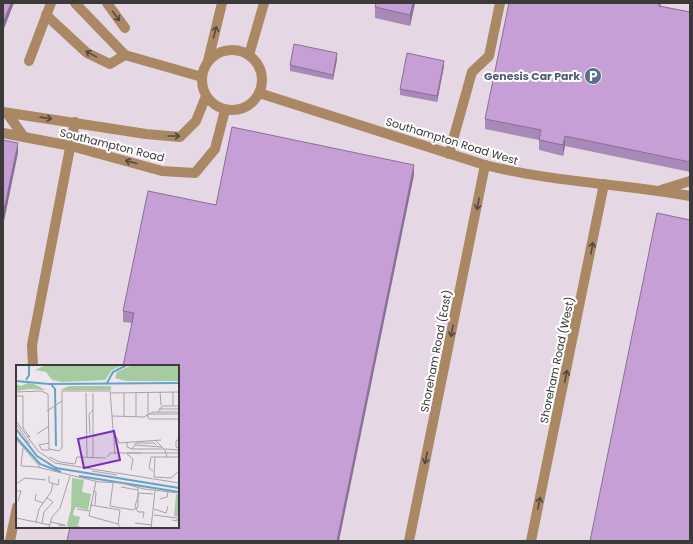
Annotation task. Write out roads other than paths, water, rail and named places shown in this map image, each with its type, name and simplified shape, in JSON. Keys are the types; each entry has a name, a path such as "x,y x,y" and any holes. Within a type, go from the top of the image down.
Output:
{"lane":[{"path":"29,61 51,3"},
{"path":"75,3 125,55 202,77"},
{"path":"107,3 125,28"},
{"path":"208,62 216,54 230,50 249,55 257,64 262,74 262,85 253,102 245,108 225,110 212,104 202,87 202,77 208,62 222,3"},
{"path":"249,55 264,3"},
{"path":"449,154 472,72 488,56 500,3"},
{"path":"46,15 87,53 110,64 125,55"},
{"name":"Southampton Road West","path":"259,93 484,165 544,178 659,190 690,196"},
{"name":"Southampton Road","path":"5,112 146,134 180,137 196,121 206,96"},
{"name":"Southampton Road","path":"3,133 71,146 162,171 195,172 215,149 225,110"},
{"name":"Southampton Road","path":"5,112 24,137"},
{"path":"33,365 32,346 76,122"},
{"name":"Shoreham Road (East)","path":"409,541 484,165"},
{"path":"659,190 690,180"},
{"name":"Shoreham Road (West)","path":"531,541 604,184"},
{"path":"10,541 16,512"}],"place":[{"name":"Genesis Car Park","path":"593,76"}]}
